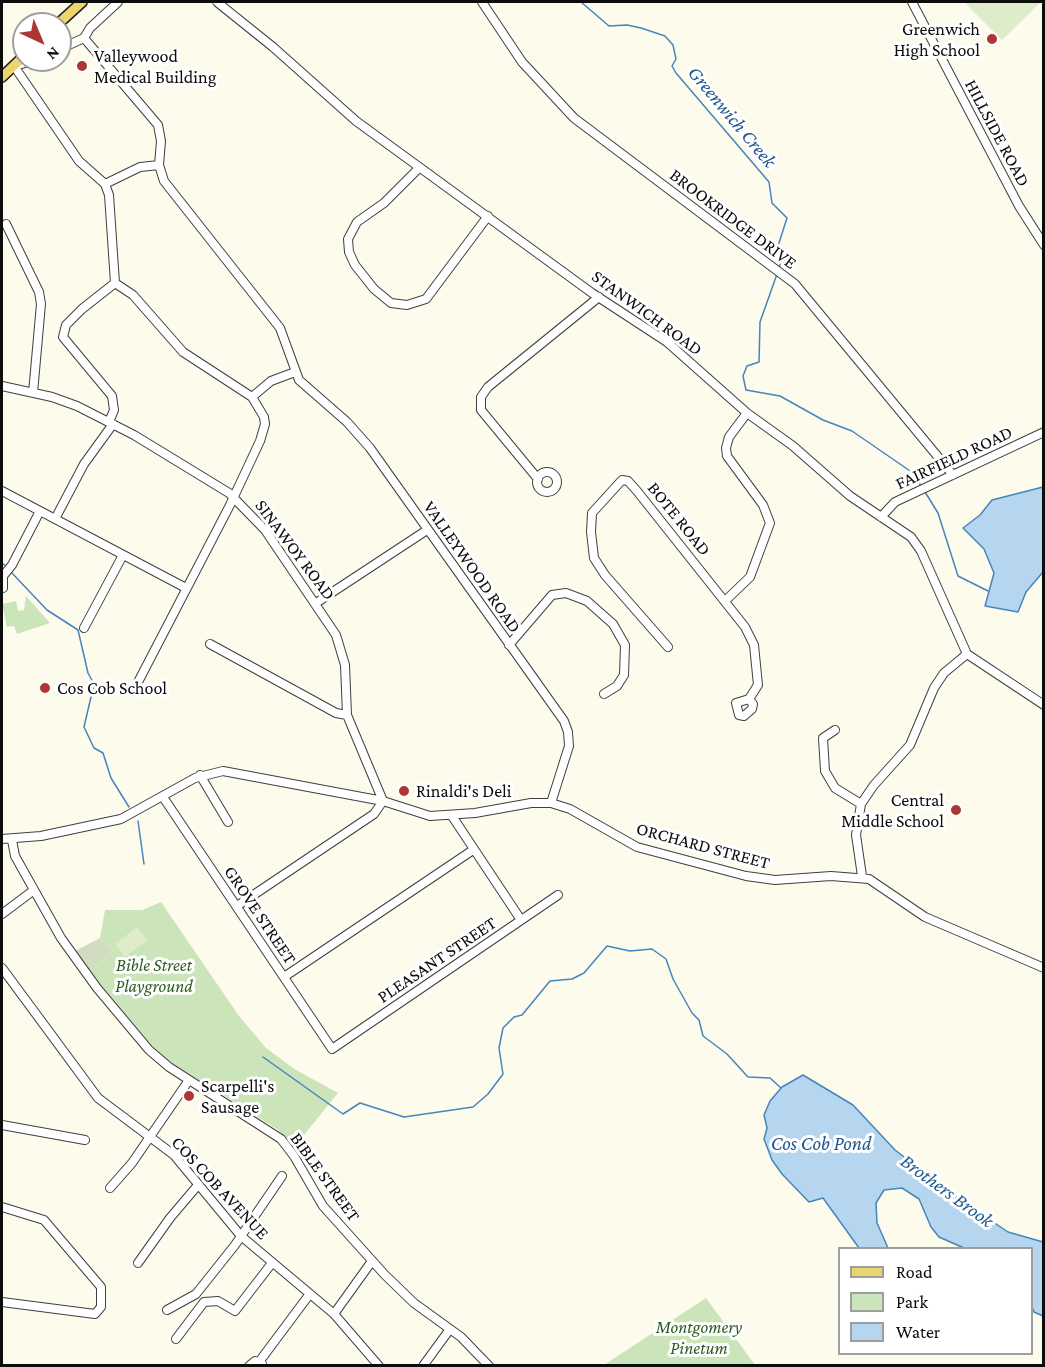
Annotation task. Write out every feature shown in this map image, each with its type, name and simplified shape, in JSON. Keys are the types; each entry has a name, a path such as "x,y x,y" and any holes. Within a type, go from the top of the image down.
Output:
{"street":[{"path":"72,44 84,38 90,28 118,2"},
{"name":"STANWICH ROAD","path":"218,2 286,57 339,108 599,297 675,348 747,413 793,446 844,490 907,534 919,547 967,654"},
{"name":"BROOKRIDGE DRIVE","path":"482,2 522,62 574,118 798,287 953,475"},
{"name":"HILLSIDE ROAD","path":"912,2 1019,206 1044,244"},
{"name":"VALLEYWOOD ROAD","path":"84,38 158,125 161,141 159,165 168,188 284,335 295,372 310,392 358,434 567,727 569,746 551,803"},
{"path":"18,72 79,161 105,183 115,283"},
{"path":"105,183 134,169 159,165"},
{"path":"419,168 384,203 357,222 348,239 349,252 355,265 375,289 391,303 407,305 426,298 488,216"},
{"path":"6,224 39,292 41,304 33,393"},
{"path":"115,283 133,295 183,352 252,397 264,417 264,429 233,497 136,686"},
{"path":"55,519 84,464 111,423 114,410 112,396 63,337 66,325 115,283"},
{"path":"538,479 481,410 481,397 488,387 599,297"},
{"path":"252,397 272,381 295,372"},
{"name":"SINAWOY ROAD","path":"2,386 65,401 111,423 233,497 259,522 331,625 342,651 347,716 383,801"},
{"path":"725,601 750,577 770,523 763,505 727,456 726,448 729,437 747,413"},
{"name":"FAIRFIELD ROAD","path":"881,517 892,504 1044,432"},
{"name":"BOTE ROAD","path":"668,647 605,576 597,565 591,548 592,513 622,480 628,481 637,491 745,627 754,645 758,686 749,699"},
{"path":"2,491 186,588"},
{"path":"3,588 3,576 10,568 40,511"},
{"path":"316,603 428,530"},
{"path":"84,627 123,555"},
{"path":"509,645 519,636 547,599 566,593 581,598 613,624 625,645 624,675 617,686 604,694"},
{"path":"210,644 336,713 347,716"},
{"path":"862,876 856,835 861,804 874,784 910,745 934,688 944,673 967,654 1044,705"},
{"path":"835,730 823,738 825,771 835,788 861,804"},
{"name":"ORCHARD STREET","path":"2,839 12,840 116,821 135,814 200,776 216,772 235,772 383,801 422,815 452,816 531,803 551,803 570,809 610,834 638,847 746,876 775,880 862,876 884,886 925,917 1044,969"},
{"path":"200,776 228,822"},
{"name":"GROVE STREET","path":"163,797 332,1049"},
{"path":"237,906 374,814 383,801"},
{"path":"452,816 521,920"},
{"name":"BIBLE STREET","path":"12,840 15,856 61,938 111,1005 154,1055 280,1139 294,1156 323,1206 372,1261 406,1296 450,1329 489,1365"},
{"path":"284,977 473,850"},
{"path":"2,914 34,890"},
{"name":"PLEASANT STREET","path":"332,1049 558,895"},
{"name":"COS COB AVENUE","path":"2,968 91,1090 106,1106 174,1155 241,1236 334,1314 379,1365"},
{"path":"110,1188 150,1137 189,1080"},
{"path":"2,1125 85,1140"},
{"path":"166,1310 196,1294 241,1236 282,1176"},
{"path":"138,1263 170,1218 198,1185"},
{"path":"2,1207 44,1220 98,1280 101,1287 101,1307 94,1314 2,1302"},
{"path":"334,1314 372,1261"},
{"path":"176,1339 204,1302 218,1301 235,1311 272,1263"},
{"path":"249,1365 253,1362 261,1364 309,1295"},
{"path":"423,1365 450,1329"}],"green space":[{"path":"969,2 1041,2 1002,40 966,4"},
{"path":"26,596 50,623 17,634 14,626 7,627 2,604 16,601 18,611 24,610"},
{"name":"Bible Street Playground","path":"161,902 239,1016 266,1048 296,1070 338,1093 295,1146 277,1129 161,1056 90,972 113,951 100,938 105,910 142,910"},
{"path":"137,927 147,940 125,957 115,944"},
{"path":"100,938 113,951 90,972 75,951"},
{"name":"Montgomery Pinetum","path":"706,1298 755,1365 604,1365"}],"water":[{"path":"1043,487 1043,572 1026,592 1018,612 985,606 994,573 984,549 963,528 980,515 992,500"},
{"name":"Cos Cob Pond","path":"803,1075 853,1105 895,1150 958,1198 1008,1232 1043,1242 1043,1316 1033,1310 1033,1247 962,1247 939,1237 931,1227 919,1199 902,1188 884,1190 876,1203 877,1223 888,1247 858,1247 823,1198 809,1202 772,1160 764,1139 767,1128 764,1115 770,1101 782,1087"}],"waterway":[{"name":"Greenwich Creek","path":"581,2 609,26 627,25 641,28 665,36 673,45 676,59 672,66 676,73 769,182 772,203 787,218 778,246 782,260 779,267"},
{"name":"Greenwich Creek","path":"777,274 760,322 759,362 747,366 743,376 746,390 780,396 823,420 852,431 913,473 921,486"},
{"name":"Greenwich Creek","path":"925,492 938,513 958,576 988,591"},
{"name":"Brothers Brook","path":"2,563 6,566"},
{"name":"Brothers Brook","path":"11,572 47,610 78,630 88,673 94,684 84,727 94,748 103,753 111,778 129,807"},
{"name":"Brothers Brook","path":"138,821 144,864"},
{"name":"Brothers Brook","path":"263,1057 343,1114 360,1103 404,1117 473,1107 488,1094 503,1074 499,1048 503,1028 514,1017 522,1015 550,981 572,979 584,973 607,946 630,951 652,949 666,959 673,979 692,1013 699,1020 703,1036 727,1054 748,1077 770,1078 781,1088"}],"place":[{"name":"Greenwich High School","path":"992,39"},
{"name":"Valleywood Medical Building","path":"82,66"},
{"name":"Cos Cob School","path":"45,688"},
{"name":"Rinaldi's Deli","path":"404,791"},
{"name":"Central Middle School","path":"956,810"},
{"name":"Scarpelli's Sausage","path":"189,1096"}]}
